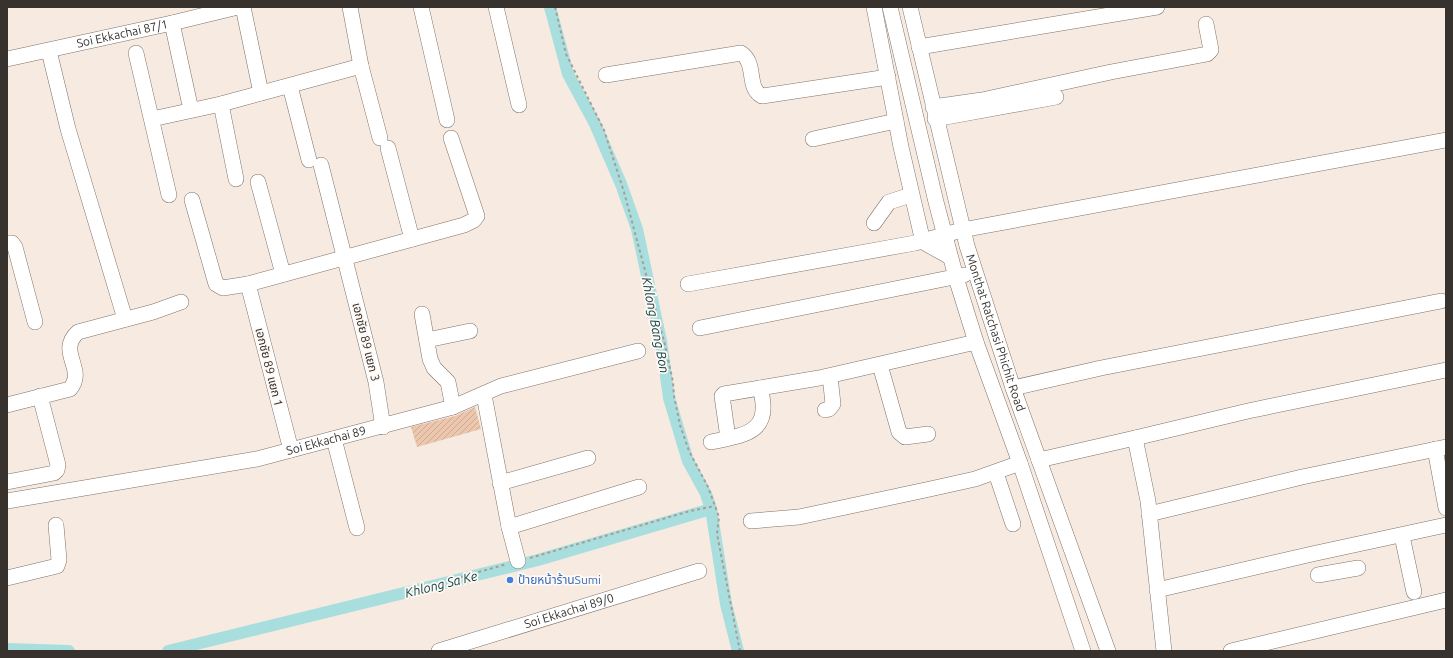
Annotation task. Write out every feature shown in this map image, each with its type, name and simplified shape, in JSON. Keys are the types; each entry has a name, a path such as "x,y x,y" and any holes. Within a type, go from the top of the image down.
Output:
{"street":[{"name":"Soi Ekkachai 87/1","path":"7,59 49,51 238,7"},
{"path":"243,7 261,93"},
{"path":"350,7 361,66 412,239"},
{"path":"421,7 447,120"},
{"path":"496,7 519,105"},
{"path":"874,7 911,195 923,242"},
{"name":"Monthat Ratchasi Phichit Road","path":"890,7 950,257 974,337 1020,463 1083,651"},
{"name":"Monthat Ratchasi Phichit Road","path":"910,7 962,230 1013,388 1108,651"},
{"path":"919,47 1157,7"},
{"path":"172,23 191,110"},
{"path":"934,113 982,100 1111,72 1207,54 1211,50 1206,24"},
{"path":"49,51 68,129 124,319"},
{"path":"136,53 169,196"},
{"path":"606,75 741,53 748,60 754,87 757,93 762,96 888,77"},
{"path":"152,119 221,104 361,66"},
{"name":"เอกชัย 89 แยก 3","path":"290,86 345,257 376,382 383,427"},
{"path":"934,113 1056,97"},
{"path":"221,104 236,179"},
{"path":"813,139 896,121"},
{"path":"192,200 216,284 222,288 248,284 464,225 477,217 471,192 451,138"},
{"path":"688,284 923,242 962,230 1446,140"},
{"path":"258,182 283,274"},
{"path":"874,224 890,202 911,195"},
{"path":"7,242 12,243 15,247 35,322"},
{"name":"Monthat Ratchasi Phichit Road","path":"923,242 950,257"},
{"path":"700,328 975,272"},
{"name":"เอกชัย 89 แยก 1","path":"248,284 291,450"},
{"path":"1013,388 1101,368 1441,301"},
{"path":"7,405 70,389 74,384 76,376 69,346 71,338 78,332 181,302"},
{"path":"422,314 434,368 448,382 453,407"},
{"path":"728,438 722,395 830,376 880,365 974,337 992,326"},
{"path":"427,340 470,331"},
{"name":"Soi Ekkachai 89","path":"7,501 172,472 240,463 383,427 453,407 484,395 501,386 638,351"},
{"path":"880,365 899,432 905,437 928,434"},
{"path":"1039,460 1248,411 1446,370"},
{"path":"825,410 829,409 833,404 830,376"},
{"path":"711,442 748,433 755,429 765,403 760,388"},
{"path":"484,395 509,527 518,561"},
{"path":"7,482 54,473 57,470 58,465 40,396"},
{"path":"1135,438 1149,514 1164,651"},
{"path":"334,439 357,528"},
{"path":"1149,514 1302,477 1440,448 1446,508"},
{"path":"500,483 588,458"},
{"path":"750,521 798,517 975,480 1020,463"},
{"path":"996,473 1013,524"},
{"path":"509,527 639,487"},
{"path":"7,578 58,566 59,560 56,525"},
{"path":"1157,590 1446,525"},
{"path":"1402,536 1414,592"},
{"path":"1332,550 1337,572"},
{"path":"1318,575 1358,568"},
{"name":"Soi Ekkachai 89/0","path":"439,651 699,571"},
{"path":"1231,651 1446,600"}],"path":[{"path":"555,7 566,54 604,130 624,192 663,337 673,382 676,409 684,439 716,506 719,517 718,541 740,651"},
{"path":"460,576 555,552 690,511 716,506"}],"building":[{"path":"475,407 481,429 417,447 411,427 455,416"}],"waterway":[{"name":"Khlong Bang Bon","path":"550,7 568,74 595,124 621,184 637,229 661,341 669,398 688,461 706,494 711,509 726,604 738,651"},
{"name":"Khlong Sa Ke","path":"168,651 538,560 711,509"},
{"name":"Khlong Sa Ke","path":"7,649 69,651"}],"place":[{"name":"ป้ายหน้าร้านSumi","path":"510,580"}]}
